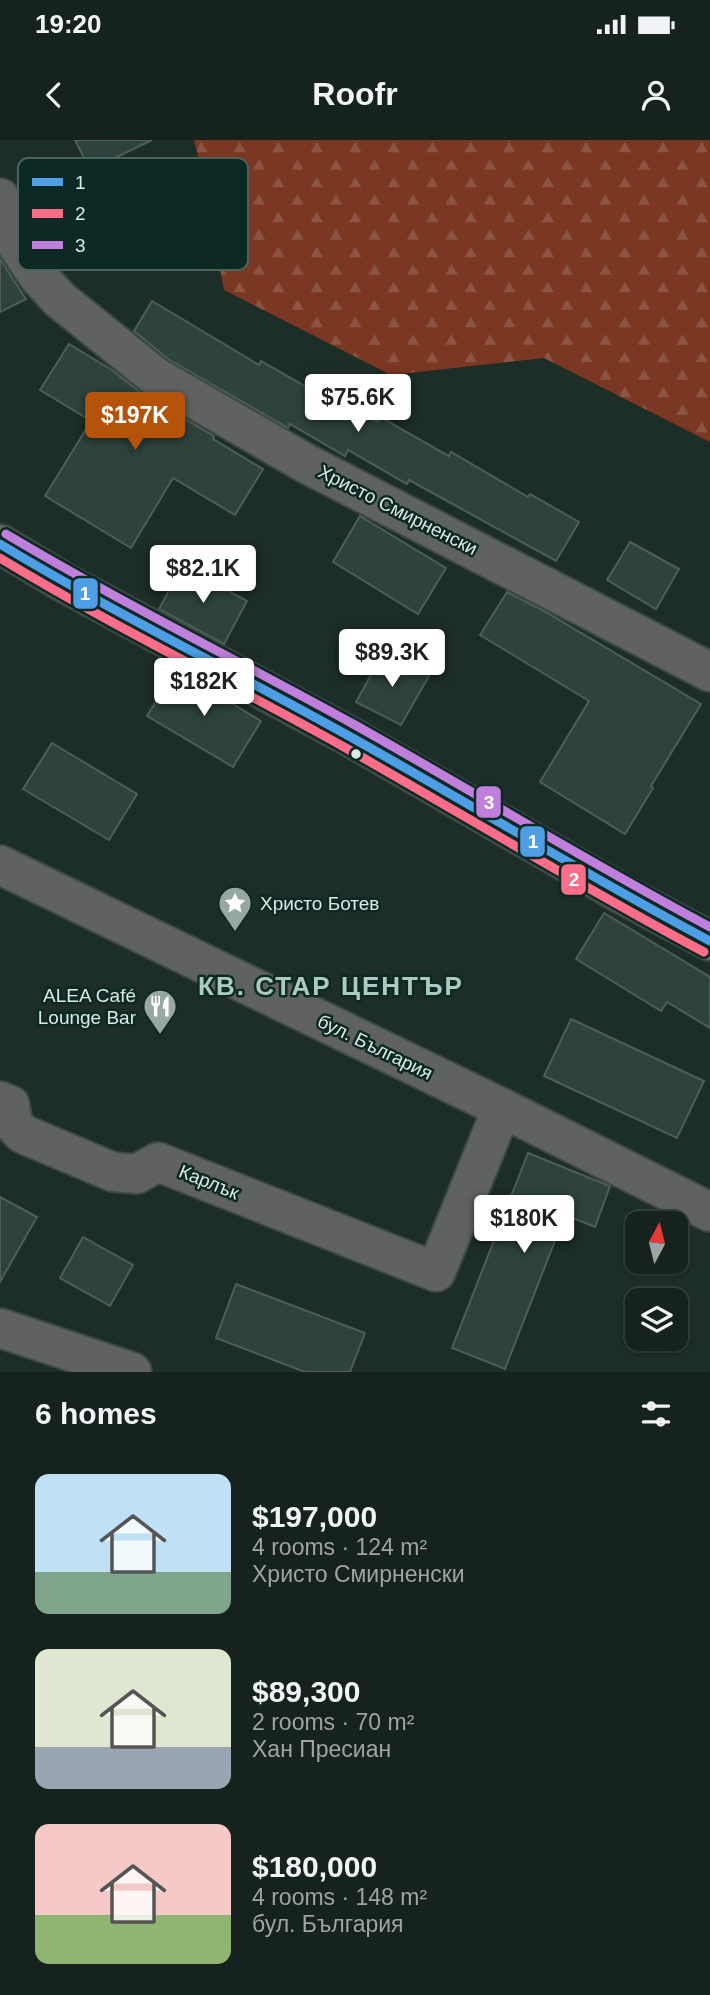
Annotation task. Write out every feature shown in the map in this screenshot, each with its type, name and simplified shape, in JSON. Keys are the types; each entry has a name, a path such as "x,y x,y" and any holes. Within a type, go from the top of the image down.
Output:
{"street":[{"name":"Христо Смирненски","path":"0,198 18,246"},
{"name":"Христо Смирненски","path":"34,270 59,299 156,377 307,464 710,671"},
{"path":"0,544 63,582 349,736 613,890 710,941"},
{"name":"бул. България","path":"0,865 502,1108 710,1212"},
{"name":"Карлък","path":"0,1101 10,1105 13,1124 23,1134 113,1172 137,1174 158,1162 436,1272 502,1108"},
{"path":"0,1328 132,1372"}],"green space":[{"path":"194,140 710,140 710,442 544,358 391,375 224,290 220,270 248,270 248,158 199,158"}],"building":[{"path":"75,140 152,140 115,158 84,158"},
{"path":"0,259 26,299 0,312"},
{"path":"152,301 259,365 261,361 317,393 319,389 378,422 380,417 449,456 451,452 528,497 530,494 579,522 556,561 409,480 407,484 348,450 345,456 290,424 288,428 168,359 134,331"},
{"path":"69,344 112,370 145,396 214,436 213,439 263,469 235,515 173,478 131,548 45,496 91,421 40,390"},
{"path":"360,516 446,568 418,614 333,562"},
{"path":"630,542 679,569 656,609 607,580"},
{"path":"182,566 247,601 224,644 159,609"},
{"path":"507,592 701,704 625,834 540,782 589,701 480,635"},
{"path":"383,653 429,676 401,725 356,702"},
{"path":"177,668 261,721 233,767 147,716"},
{"path":"52,743 137,794 109,840 23,789"},
{"path":"604,913 710,977 710,1028 667,1002 661,1011 576,959"},
{"path":"571,1019 704,1081 677,1138 544,1076"},
{"path":"528,1153 610,1186 595,1227 565,1215 505,1369 452,1348"},
{"path":"0,1197 37,1217 0,1282"},
{"path":"83,1237 133,1265 110,1306 60,1278"},
{"path":"236,1284 365,1333 350,1372 305,1372 216,1338"}],"transit line":[{"name":"3","path":"6,534 355,725 710,927"},
{"name":"1","path":"0,544 86,594 349,736 710,941"},
{"name":"2","path":"0,558 344,747 568,877 704,952"}],"place":[{"name":"Христо Ботев","path":"235,933"},
{"name":"ALEA Café Lounge Bar","path":"160,1036"}],"district":[{"name":"КВ. СТАР ЦЕНТЪР","path":"331,986"}]}
